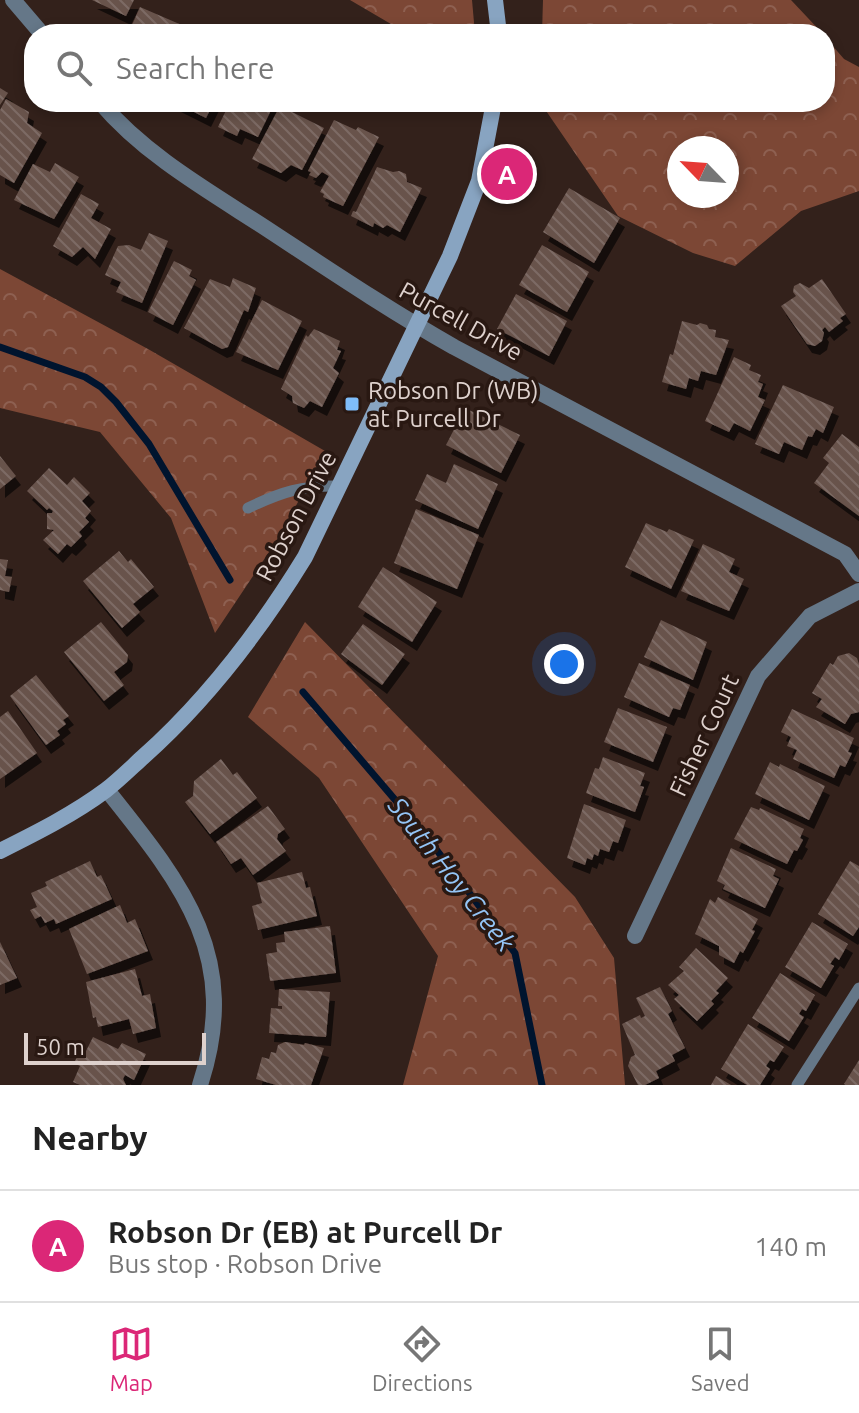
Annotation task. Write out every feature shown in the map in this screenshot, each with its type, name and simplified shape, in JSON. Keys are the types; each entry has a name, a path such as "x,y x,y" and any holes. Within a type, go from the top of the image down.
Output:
{"street":[{"path":"13,0 33,24"},
{"path":"495,0 498,24"},
{"name":"Purcell Drive","path":"108,112 182,173 417,325 845,554 859,574"},
{"name":"Robson Drive","path":"0,851 107,790 194,710 245,648 305,557 450,256 479,181 492,112"},
{"name":"Fisher Court","path":"635,936 758,676 810,616 859,591"},
{"path":"107,790 179,887 202,934 211,966 215,999 214,1029 200,1085"}],"lane":[{"path":"248,508 280,493 312,485 340,486"},
{"path":"797,1085 859,988"}],"green space":[{"path":"350,0 472,0 474,24 391,24"},
{"path":"543,0 791,0 814,24 542,24"},
{"path":"835,49 844,59 859,67 859,191 801,211 735,266 693,253 618,216 547,112 835,112"},
{"path":"0,269 148,349 325,451 281,534 215,633 171,518 100,432 0,408"},
{"path":"305,622 575,897 614,958 625,1085 403,1085 438,956 319,778 248,717"}],"building":[{"path":"92,0 134,0 126,16"},
{"path":"140,7 179,24 132,24"},
{"path":"0,88 8,93 0,105"},
{"path":"6,99 24,112 29,112 27,123 42,133 14,183 0,175 0,110"},
{"path":"194,112 209,112 206,118"},
{"path":"225,112 270,112 258,137 240,129 237,136 218,127"},
{"path":"277,112 292,112 324,128 302,170 291,165 281,173 252,159"},
{"path":"334,120 379,137 343,206 323,197 324,194 320,192 329,176 322,172 316,178 308,171"},
{"path":"55,163 79,177 54,219 14,200 33,164 50,172"},
{"path":"377,167 406,174 407,182 422,188 400,232 387,225 383,228 374,223 373,227 351,216 353,211 356,212"},
{"path":"569,188 620,218 594,263 543,232"},
{"path":"81,194 99,204 91,218 111,229 95,259 83,247 72,257 53,246"},
{"path":"149,233 168,241 142,303 116,292 121,282 105,275 118,246 129,245 141,250"},
{"path":"542,245 589,272 567,312 519,285"},
{"path":"174,261 192,270 189,276 196,280 173,325 148,312"},
{"path":"233,278 256,288 248,312 244,310 228,347 222,349 184,328 210,279 230,287"},
{"path":"822,279 846,314 840,318 843,321 829,332 825,327 822,330 822,341 815,346 807,344 781,306 796,296 794,286 800,283 809,288"},
{"path":"516,294 567,321 549,356 497,329"},
{"path":"262,300 302,321 278,370 236,352"},
{"path":"682,321 707,325 709,329 716,330 715,337 729,340 716,375 701,371 698,381 689,378 686,389 662,382"},
{"path":"314,329 340,341 337,350 341,351 333,368 339,373 322,407 310,401 304,408 293,403 292,396 281,389 306,335 308,337"},
{"path":"734,357 751,365 749,370 761,375 758,382 763,384 758,397 765,400 750,431 734,423 729,432 705,421"},
{"path":"783,385 834,407 823,433 816,429 812,437 808,436 802,450 784,442 779,454 755,444"},
{"path":"465,408 520,435 501,473 446,445"},
{"path":"842,434 859,447 859,516 814,483 829,463 823,458"},
{"path":"0,456 16,476 0,489"},
{"path":"454,464 498,484 478,529 415,500 427,474 446,483"},
{"path":"49,468 67,485 74,477 90,493 82,501 91,511 85,518 89,522 79,532 82,536 71,547 67,544 58,554 43,540 54,530 47,529 47,513 53,511 47,510 27,491"},
{"path":"416,509 479,535 457,589 394,563"},
{"path":"646,523 694,540 671,589 625,567"},
{"path":"703,544 735,559 729,572 744,579 729,611 681,591"},
{"path":"119,551 128,562 131,559 154,587 133,604 140,612 122,628 83,581"},
{"path":"0,559 8,560 5,576 12,577 9,592 0,590"},
{"path":"383,567 437,602 412,642 358,607"},
{"path":"661,620 707,642 693,680 644,657"},
{"path":"101,622 128,655 127,662 114,672 124,685 104,701 64,652"},
{"path":"363,624 405,654 382,685 341,654"},
{"path":"849,653 857,658 859,664 859,712 851,714 845,724 816,707 822,699 812,693 830,663 833,665 838,656"},
{"path":"639,663 690,685 680,710 673,708 669,717 624,697"},
{"path":"36,675 69,716 63,720 66,724 57,731 60,735 46,745 10,696"},
{"path":"618,708 667,727 653,762 604,742"},
{"path":"792,709 854,738 848,752 852,753 845,767 840,765 834,778 793,759 797,750 787,746 791,737 781,732"},
{"path":"8,711 37,753 0,779 0,717"},
{"path":"603,757 645,773 640,786 644,787 635,812 586,793 595,768 599,769"},
{"path":"221,759 233,775 237,772 257,798 210,834 185,802 193,796 194,781"},
{"path":"770,762 825,786 809,820 755,794"},
{"path":"584,804 626,820 618,843 613,841 609,852 600,849 598,856 594,854 592,860 587,858 585,865 567,858"},
{"path":"268,806 285,829 277,839 286,851 253,875 241,858 231,864 216,842"},
{"path":"751,807 760,808 804,829 800,838 803,840 787,864 734,839"},
{"path":"731,848 776,869 773,876 779,879 765,908 723,889 725,885 717,881"},
{"path":"90,861 97,877 101,875 112,899 56,924 54,919 45,923 41,916 35,919 30,910 37,907 31,893 47,886 45,882"},
{"path":"850,861 859,866 859,927 853,936 818,914"},
{"path":"302,872 306,888 310,887 317,916 258,930 252,906 262,903 257,883"},
{"path":"718,897 758,919 743,953 740,951 734,963 719,955 719,946 695,934 710,899 715,903"},
{"path":"120,905 127,923 135,919 148,951 87,974 69,929"},
{"path":"812,922 848,944 839,960 835,957 830,964 834,966 821,988 785,967"},
{"path":"330,926 336,973 270,981 266,954 277,952 276,943 285,942 284,932"},
{"path":"0,942 17,978 0,985"},
{"path":"696,948 728,978 716,991 719,993 711,1001 714,1004 697,1021 674,999 679,995 668,985 684,971 679,967"},
{"path":"135,969 142,996 150,994 156,1028 133,1034 129,1019 98,1027 96,1017 93,1018 86,982"},
{"path":"780,973 815,995 806,1011 802,1009 799,1014 804,1017 789,1041 752,1018"},
{"path":"660,987 672,1011 668,1014 685,1048 672,1055 675,1061 656,1071 659,1078 638,1085 628,1066 635,1055 622,1024 640,1015 641,1018 645,1016 636,998"},
{"path":"279,989 330,992 326,1037 269,1033 271,1008 282,1009 278,1006"},
{"path":"748,1024 784,1047 774,1062 770,1060 766,1066 770,1069 760,1085 747,1085 721,1069"},
{"path":"93,1037 118,1049 122,1043 146,1054 134,1080 125,1075 126,1085 80,1085 73,1082 80,1066 74,1063 81,1049 86,1051"},
{"path":"285,1042 324,1048 311,1085 276,1085 256,1079 262,1057 269,1059 271,1052 276,1053 278,1045"},
{"path":"859,1060 859,1085 844,1084"},
{"path":"716,1076 731,1085 711,1085"}],"waterway":[{"name":"South Hoy Creek","path":"0,347 85,377 116,402 149,444 230,580"},
{"name":"South Hoy Creek","path":"303,692 426,836 515,953 542,1085"}],"place":[{"name":"Robson Dr (EB) at Purcell Dr","path":"507,174"},
{"name":"Robson Dr (WB) at Purcell Dr","path":"352,404"}]}
